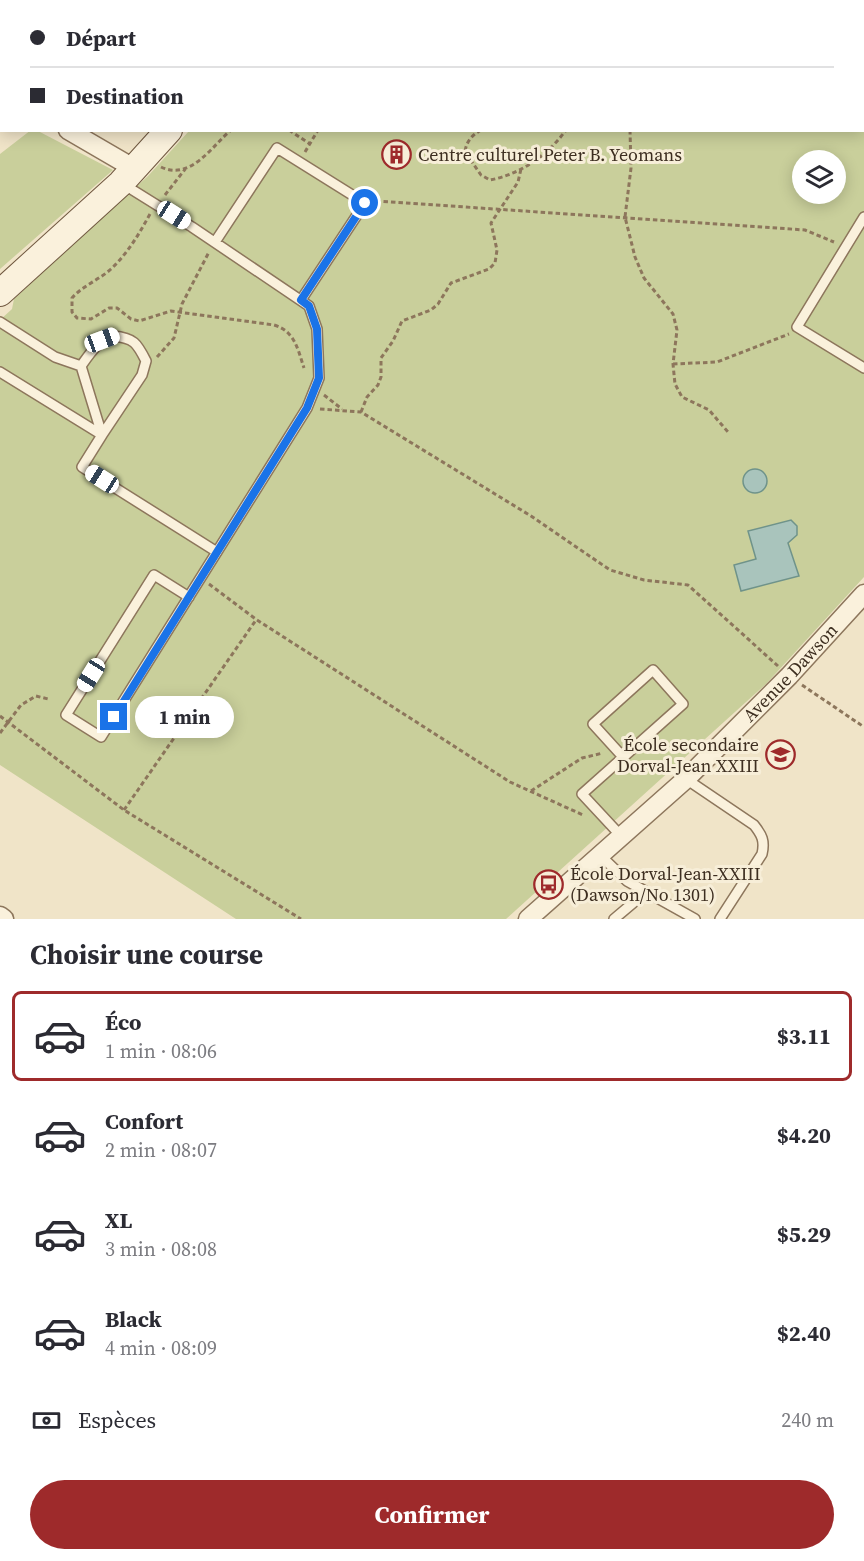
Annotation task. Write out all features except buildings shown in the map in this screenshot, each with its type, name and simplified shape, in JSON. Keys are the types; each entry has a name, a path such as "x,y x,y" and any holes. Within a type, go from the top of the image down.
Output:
{"street":[{"path":"71,132 128,176"},
{"path":"0,293 128,176 167,132"},
{"name":"Avenue Dawson","path":"528,919 686,779 789,676 864,594"},
{"path":"0,916 4,919"}],"lane":[{"path":"215,242 277,148 365,203 301,300"},
{"path":"128,176 155,204 309,306 317,329 319,378 307,408 201,578 101,737 66,715 154,575 189,597"},
{"path":"864,217 797,327 864,368"},
{"path":"0,322 55,357 81,366"},
{"path":"81,366 102,340 113,336 127,337 138,345 146,361 142,375 82,467 217,552"},
{"path":"81,366 102,435"},
{"path":"0,372 102,435"},
{"path":"622,837 582,794 683,704 653,670 593,724 623,757"},
{"path":"686,779 754,825 761,834 764,844 762,854 720,919"},
{"path":"601,856 627,881 688,918"},
{"path":"614,919 646,892"}],"path":[{"path":"220,140 223,132"},
{"path":"128,176 160,166 167,170 186,168 199,162 229,132"},
{"path":"292,132 310,144"},
{"path":"304,152 317,132"},
{"path":"477,132 465,145 465,152 481,176 490,180 521,169 550,150 564,132"},
{"path":"630,132 631,168 625,217 635,257 644,278 673,314 676,330 673,364 675,384 682,397 709,410 728,432"},
{"path":"186,168 155,204 136,241 125,254 110,270 72,298 72,312 77,318 92,319 110,308 117,308 131,319 140,321 171,311 280,327 289,332 296,342 307,376"},
{"path":"361,412 367,397 378,385 381,378 379,364 381,358 393,341 402,321 431,310 438,304 452,283 485,272 495,262 496,250 491,223 518,182 521,169"},
{"path":"365,203 381,200 805,230 845,248"},
{"path":"142,375 174,338 182,304 215,242"},
{"path":"673,364 717,362 787,336 797,327"},
{"path":"322,393 344,411"},
{"path":"307,408 361,412 531,516 610,570 644,580 688,585 789,676 864,727"},
{"path":"201,578 256,620 510,782 587,817 598,811"},
{"path":"124,810 256,620"},
{"path":"0,733 21,705 36,696 48,699"},
{"path":"0,716 124,810 301,919"},
{"path":"531,791 582,758 602,753 623,757"}],"green space":[{"path":"28,132 40,132 113,170 0,269 0,154"},
{"path":"188,132 864,132 864,577 766,684 506,919 236,919 0,765 0,320 12,309 14,299 148,176"}],"water":[{"path":"755,469 763,473 767,481 763,489 755,493 747,489 743,481 747,473"},
{"path":"791,520 797,526 797,535 788,543 799,576 741,591 734,565 756,559 748,531"}],"place":[{"name":"Centre culturel Peter B. Yeomans","path":"397,155"},
{"name":"École secondaire Dorval-Jean XXIII","path":"780,755"},
{"name":"École Dorval-Jean-XXIII (Dawson/No 1301)","path":"549,884"}],"route":[{"path":"114,717 307,408 319,378 317,329 309,306 301,300 365,203"}]}
